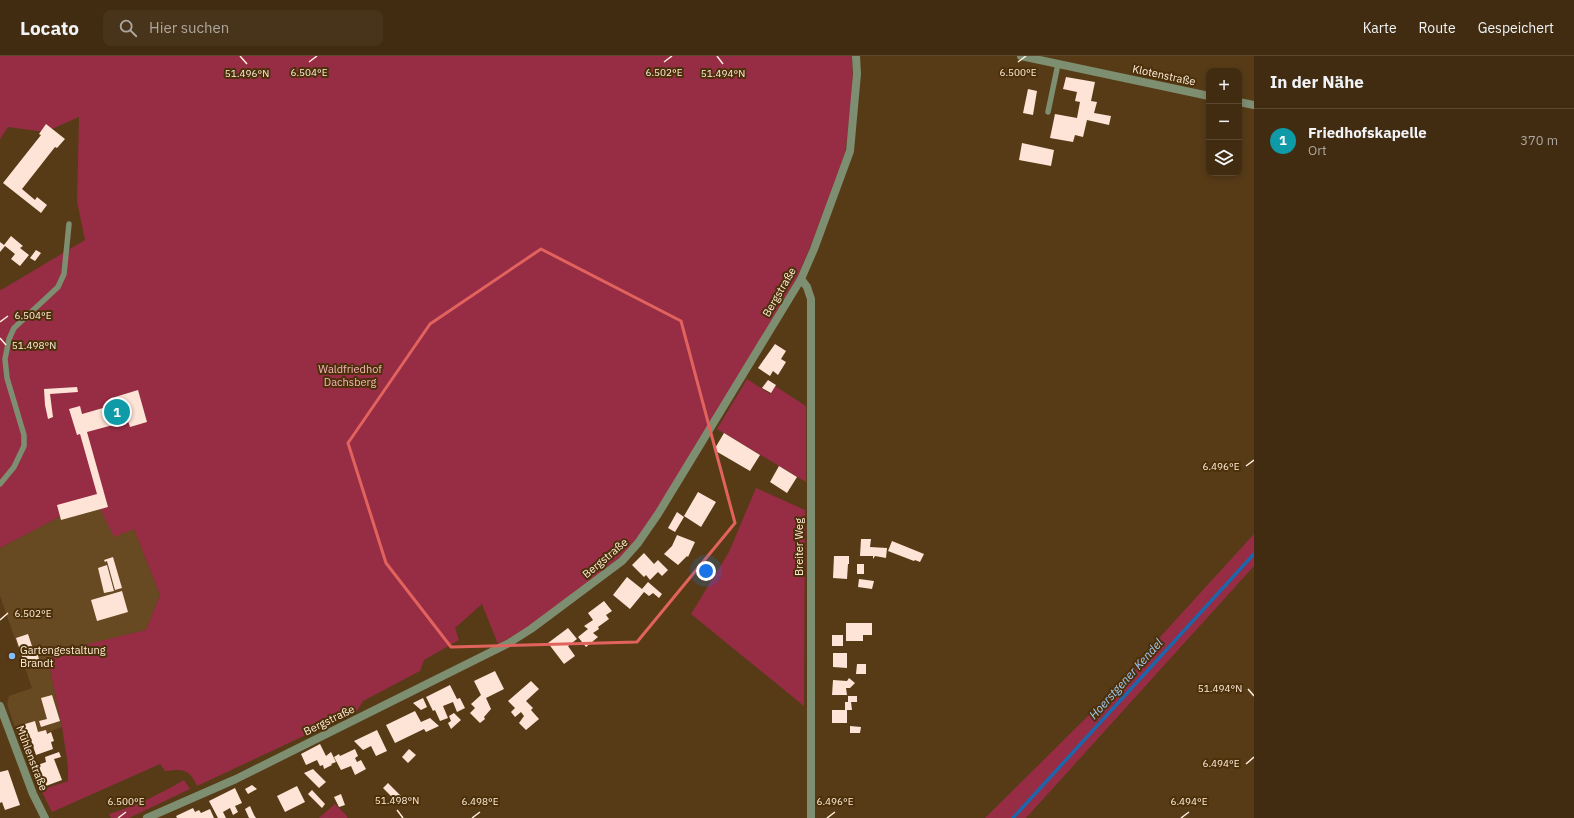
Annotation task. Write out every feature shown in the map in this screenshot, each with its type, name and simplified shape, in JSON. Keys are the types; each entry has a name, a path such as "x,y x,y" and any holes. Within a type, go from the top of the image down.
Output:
{"street":[{"name":"Bergstraße","path":"148,818 236,779 509,643 531,630 622,561 638,543 658,514 801,279 814,249 850,151 857,74 856,56"},
{"name":"Klotenstraße","path":"1021,56 1206,95"},
{"path":"1242,103 1254,105"},
{"name":"Breiter Weg","path":"801,279 807,287 811,299 811,818"},
{"name":"Mühlenstraße","path":"0,706 33,794 45,818"}],"lane":[{"path":"1048,112 1058,64"},
{"path":"0,484 14,467 24,446 24,435 7,378 5,359 8,339 14,328 58,287 64,274 69,224"}],"highlighted area":[{"path":"541,249 681,321 735,523 637,642 451,647 386,563 348,443 430,324"}],"shaded area":[{"path":"95,498 134,529 160,595 146,630 55,653 49,664 62,727 20,743 7,704 9,696 32,688 0,596 0,548"}],"green space":[{"name":"Waldfriedhof Dachsberg","path":"0,56 852,56 853,90 845,153 798,276 656,512 634,542 619,558 529,627 498,644 482,604 455,628 459,640 424,660 420,671 363,701 357,711 197,786 191,776 185,771 165,771 160,764 52,812 41,790 68,781 68,766 62,727 49,664 55,652 146,630 160,595 134,529 114,537 95,498 0,548 0,289 1,290 85,240 77,201 79,117 45,132 8,127 0,139"},
{"path":"747,379 770,394 775,386 806,406 806,482 717,429"},
{"path":"756,488 805,510 804,706 691,614 729,552"},
{"path":"1254,534 1254,566 1026,818 985,818 1089,715"},
{"path":"184,780 190,789 129,818 111,818 109,814 148,799"},
{"path":"335,804 347,816 347,818 319,818"}],"building":[{"path":"1066,77 1095,82 1091,101 1097,102 1094,113 1111,116 1109,125 1087,120 1083,137 1075,135 1073,142 1050,138 1055,114 1077,118 1080,102 1075,101 1077,92 1063,89"},
{"path":"1028,89 1037,91 1033,115 1023,113"},
{"path":"46,124 65,139 57,148 55,147 22,189 35,200 37,197 47,205 41,213 3,183 41,135 39,134"},
{"path":"1022,143 1054,150 1051,166 1019,160"},
{"path":"11,236 23,246 20,248 29,255 20,266 11,259 15,254 5,246 0,252 0,242 4,245"},
{"path":"36,250 41,253 35,261 30,258"},
{"path":"775,344 786,351 781,359 786,362 778,375 773,371 770,376 758,368"},
{"path":"768,380 776,385 771,393 762,388"},
{"path":"77,387 78,392 50,394 53,417 48,419 44,389"},
{"path":"138,390 147,422 130,427 128,421 87,432 108,507 61,520 57,505 97,494 80,434 77,435 69,409 80,406 82,414 117,404 115,397"},
{"path":"724,433 760,455 750,471 714,450"},
{"path":"779,466 797,477 787,493 770,482"},
{"path":"698,492 716,502 701,527 684,516"},
{"path":"677,512 684,517 675,532 668,528"},
{"path":"677,535 695,542 688,557 687,556 678,565 664,554 672,546"},
{"path":"861,539 871,539 870,547 887,548 886,558 875,556 873,559 873,556 860,556"},
{"path":"892,541 924,554 920,562 888,551"},
{"path":"644,553 654,564 658,560 668,570 662,576 658,572 650,580 646,575 644,577 632,565"},
{"path":"834,556 849,556 847,579 833,578"},
{"path":"113,557 122,588 115,590 107,561 105,562 104,560"},
{"path":"857,564 864,564 864,574 857,574"},
{"path":"107,565 114,591 104,593 98,568"},
{"path":"627,577 642,589 648,582 662,594 659,598 653,593 649,596 644,592 630,609 613,595"},
{"path":"859,579 874,581 872,589 858,587"},
{"path":"122,591 128,612 97,621 91,600"},
{"path":"604,601 612,611 606,615 609,619 598,627 599,629 593,633 598,637 586,647 578,637 588,629 584,626 593,620 588,613"},
{"path":"846,623 872,623 872,635 863,635 863,641 846,641"},
{"path":"568,628 577,639 568,646 575,656 564,664 548,643"},
{"path":"28,634 33,649 36,648 40,663 26,668 16,638"},
{"path":"832,635 843,635 843,646 832,646"},
{"path":"833,653 847,653 847,668 833,667"},
{"path":"857,664 866,664 866,674 856,674"},
{"path":"495,671 504,689 486,698 491,709 484,717 485,719 480,723 470,713 475,708 471,704 481,695 474,681"},
{"path":"849,678 855,683 850,688 846,688 847,695 832,695 833,680 847,681"},
{"path":"531,681 539,689 526,701 533,708 531,710 539,719 526,730 519,723 524,716 521,712 515,717 511,712 515,708 508,701"},
{"path":"450,685 457,699 460,698 465,708 457,712 453,702 443,706 448,718 440,721 435,710 433,711 426,697"},
{"path":"52,695 60,721 41,727 39,721 47,719 41,698"},
{"path":"848,696 857,696 857,702 851,702 852,710 847,710 847,723 832,723 832,710 845,710 845,702 848,702"},
{"path":"423,698 427,707 421,710 413,703"},
{"path":"415,711 421,722 430,718 439,726 426,732 424,729 395,743 386,725"},
{"path":"454,713 461,720 451,729 448,723 451,721 449,716"},
{"path":"35,721 38,732 46,730 47,734 51,732 54,741 51,742 53,749 36,755 31,740 26,742 22,725"},
{"path":"850,726 861,727 860,733 850,733"},
{"path":"377,730 387,751 376,756 371,746 363,750 354,741"},
{"path":"320,744 326,756 331,752 336,762 324,769 323,765 320,766 317,760 306,765 301,754"},
{"path":"355,749 358,756 355,758 357,762 361,760 366,769 355,775 351,766 341,770 334,757 339,754 340,756"},
{"path":"409,749 416,755 408,763 402,757"},
{"path":"59,752 61,757 54,759 62,780 43,787 35,766 46,762 45,757"},
{"path":"313,769 326,782 319,788 304,773"},
{"path":"8,770 20,805 5,810 2,802 0,803 0,772"},
{"path":"388,783 402,797 397,802 383,788"},
{"path":"252,785 257,789 248,794 245,789"},
{"path":"297,786 305,802 285,812 277,796"},
{"path":"235,788 242,803 235,806 238,812 233,815 230,808 223,812 226,818 218,818 209,801"},
{"path":"312,790 325,804 322,808 308,794"},
{"path":"341,794 345,805 339,807 334,797"},
{"path":"250,806 256,818 249,818 245,809"},
{"path":"193,808 195,812 199,810 201,813 210,809 214,818 177,818 176,816"}],"waterway":[{"name":"Hoerstgener Kendel","path":"1013,818 1254,554"}],"place":[{"name":"Friedhofskapelle","path":"117,412"},
{"name":"Gartengestaltung Brandt","path":"12,656"}]}
